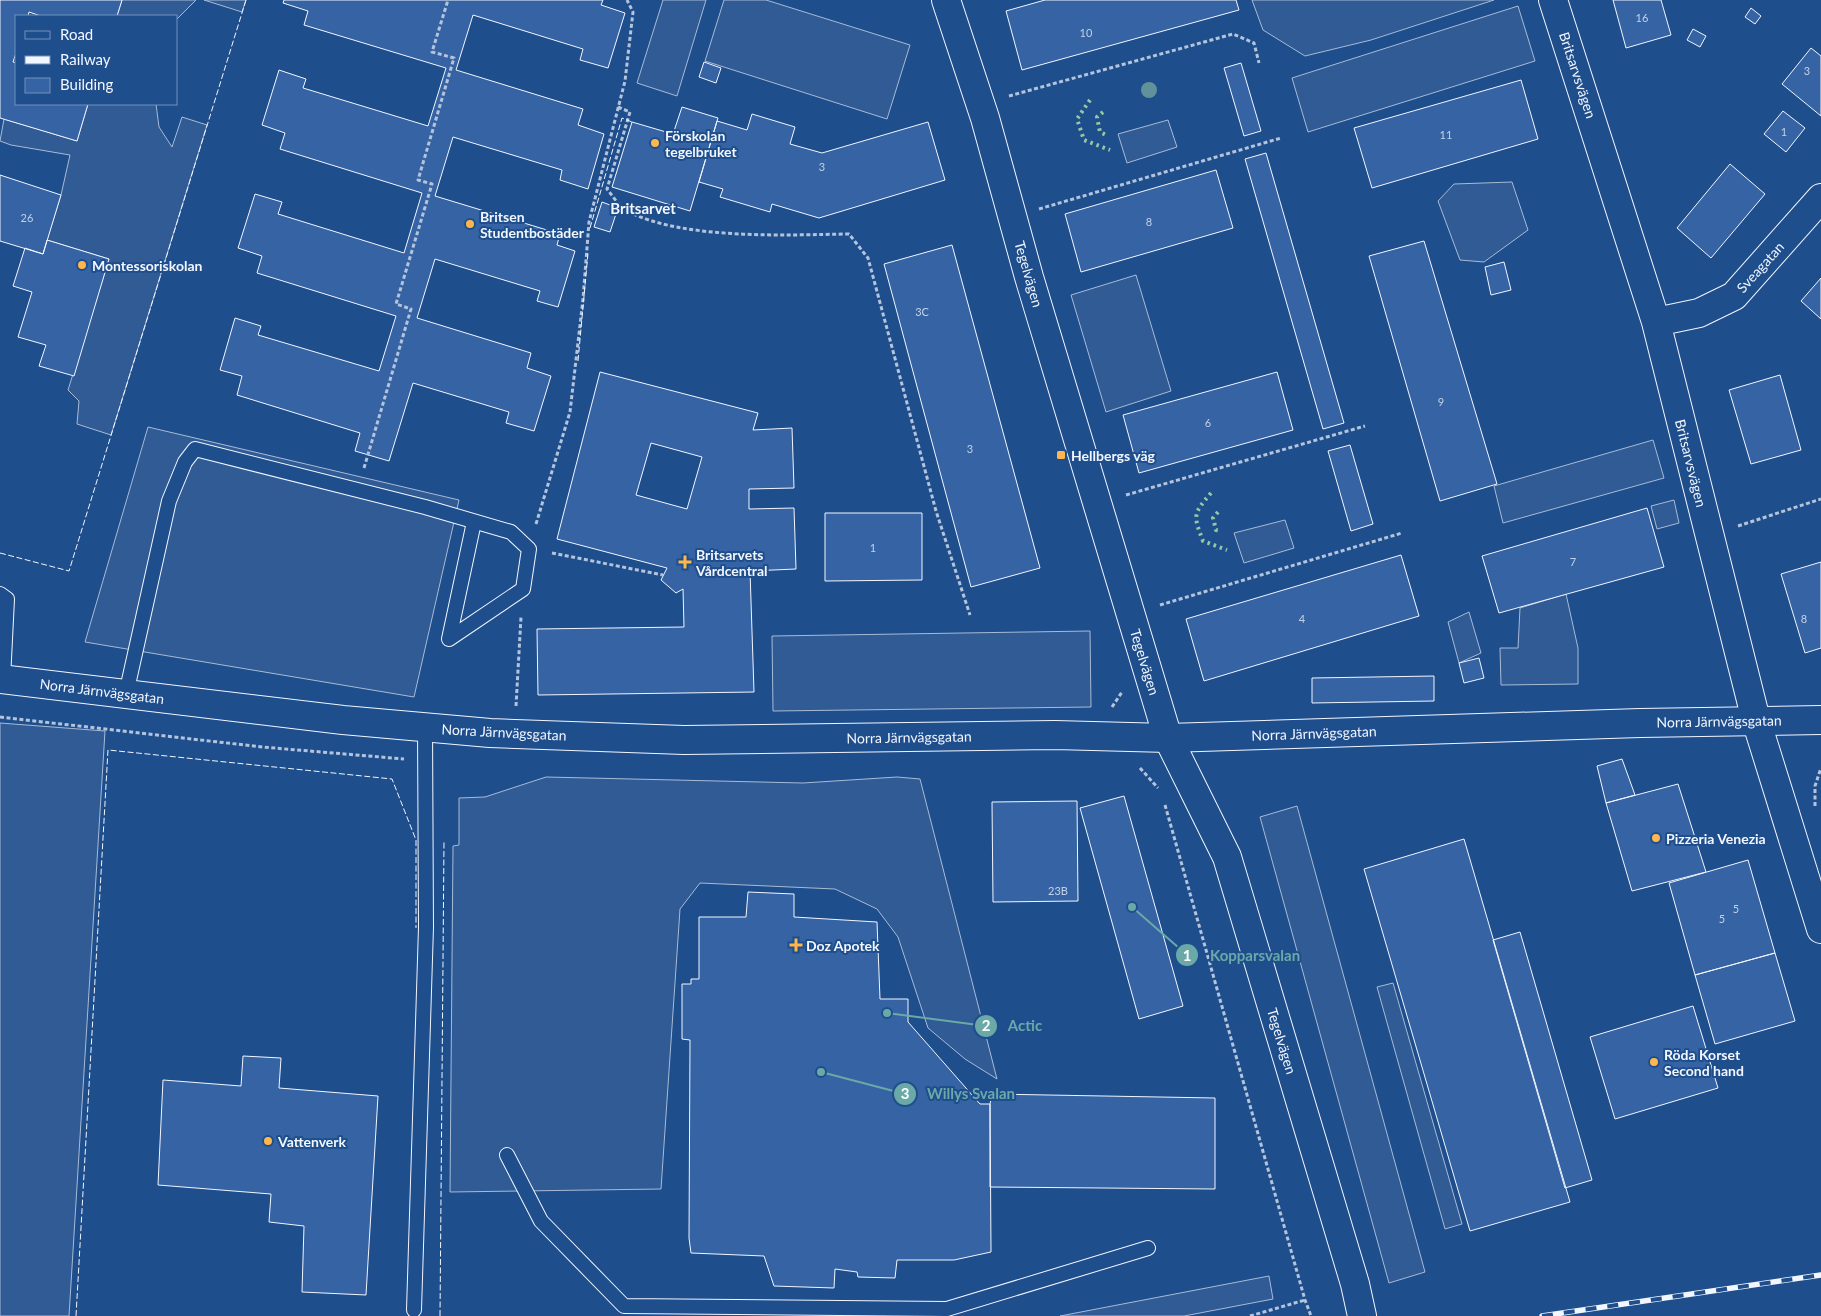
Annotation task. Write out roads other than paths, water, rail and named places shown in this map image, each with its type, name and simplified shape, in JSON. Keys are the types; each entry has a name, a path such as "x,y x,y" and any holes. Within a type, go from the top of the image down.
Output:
{"street":[{"name":"Tegelvägen","path":"946,0 980,104 1168,738 1226,857 1355,1284 1362,1316"},
{"name":"Britsarvsvägen","path":"1553,0 1656,322 1756,720 1821,929"},
{"name":"Sveagatan","path":"1656,322 1699,314 1734,296 1821,198"},
{"name":"Norra Järnvägsgatan","path":"2,679 343,720 515,734 684,740 1055,735 1168,738 1756,720 1821,720"}],"lane":[{"path":"126,694 136,639 169,501 184,462 195,450 416,505 511,532 529,549 523,589 450,639 474,522"},
{"path":"0,594 7,599 2,679"},
{"path":"414,1310 426,927 425,727"},
{"path":"507,1155 541,1221 624,1306 947,1309 1148,1248"}],"railway":[{"path":"1542,1316 1821,1275"}],"place":[{"name":"Förskolan tegelbruket","path":"655,143"},
{"name":"Britsen Studentbostäder","path":"470,224"},
{"name":"Montessoriskolan","path":"82,265"},
{"name":"Hellbergs väg","path":"1061,455"},
{"name":"Britsarvets Vårdcentral","path":"685,562"},
{"name":"Pizzeria Venezia","path":"1656,838"},
{"name":"Kopparsvalan","path":"1132,907"},
{"name":"Doz Apotek","path":"796,945"},
{"name":"Actic","path":"887,1013"},
{"name":"Röda Korset Second hand","path":"1654,1062"},
{"name":"Willys Svalan","path":"821,1072"},
{"name":"Vattenverk","path":"268,1141"}],"district":[{"name":"Britsarvet","path":"643,208"}]}
